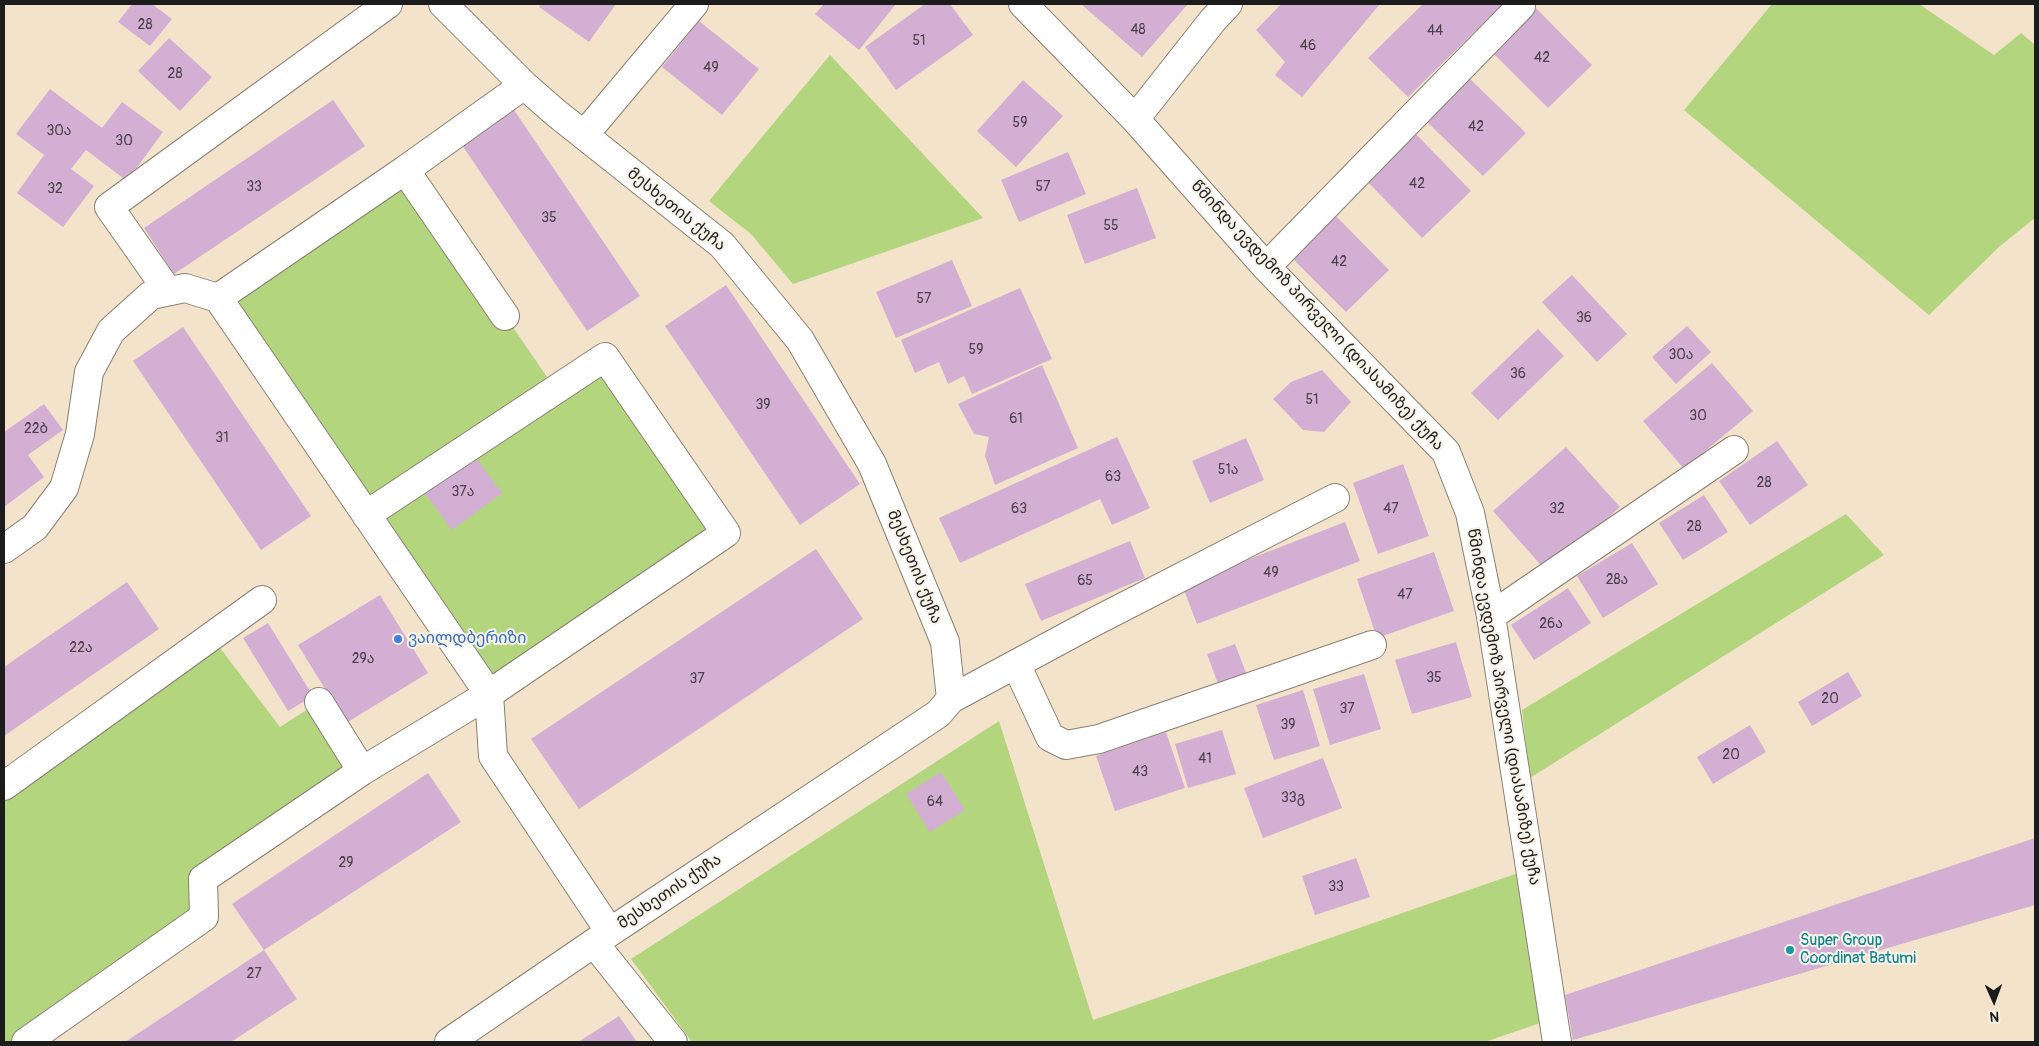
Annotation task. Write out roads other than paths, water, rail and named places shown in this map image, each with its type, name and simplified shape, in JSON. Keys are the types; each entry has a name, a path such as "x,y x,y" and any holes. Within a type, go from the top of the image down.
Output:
{"street":[{"path":"168,292 109,207 388,4"},
{"name":"მესხეთის ქუჩა","path":"443,4 524,85 584,136 722,245 800,340 872,464 945,642 951,699 938,714 449,1042"},
{"path":"584,136 694,4"},
{"name":"წმინდა ევდემოზ პირველი (დიასამიზე) ქუჩა","path":"1023,4 1135,118 1266,266 1446,452 1470,513 1491,616 1557,1042"},
{"path":"1135,118 1213,20 1228,4"},
{"path":"1266,266 1521,6"},
{"path":"218,298 405,170 524,85"},
{"path":"405,170 505,316"},
{"path":"4,549 35,527 64,488 80,434 89,372 111,331 151,295 185,288 218,298 489,694 493,756 602,938 673,1042"},
{"path":"26,1042 204,917 203,879 362,772 489,694 726,533 605,357 366,515"},
{"path":"1491,616 1734,450"},
{"path":"951,699 1100,619 1335,498"},
{"path":"4,786 262,600"},
{"path":"1016,664 1050,737 1066,744 1099,739 1372,645"},
{"path":"319,702 362,772"}],"place":[{"name":"ვაილდბერიზი","path":"398,639"},
{"name":"Super Group Coordinat Batumi","path":"1790,950"}]}
